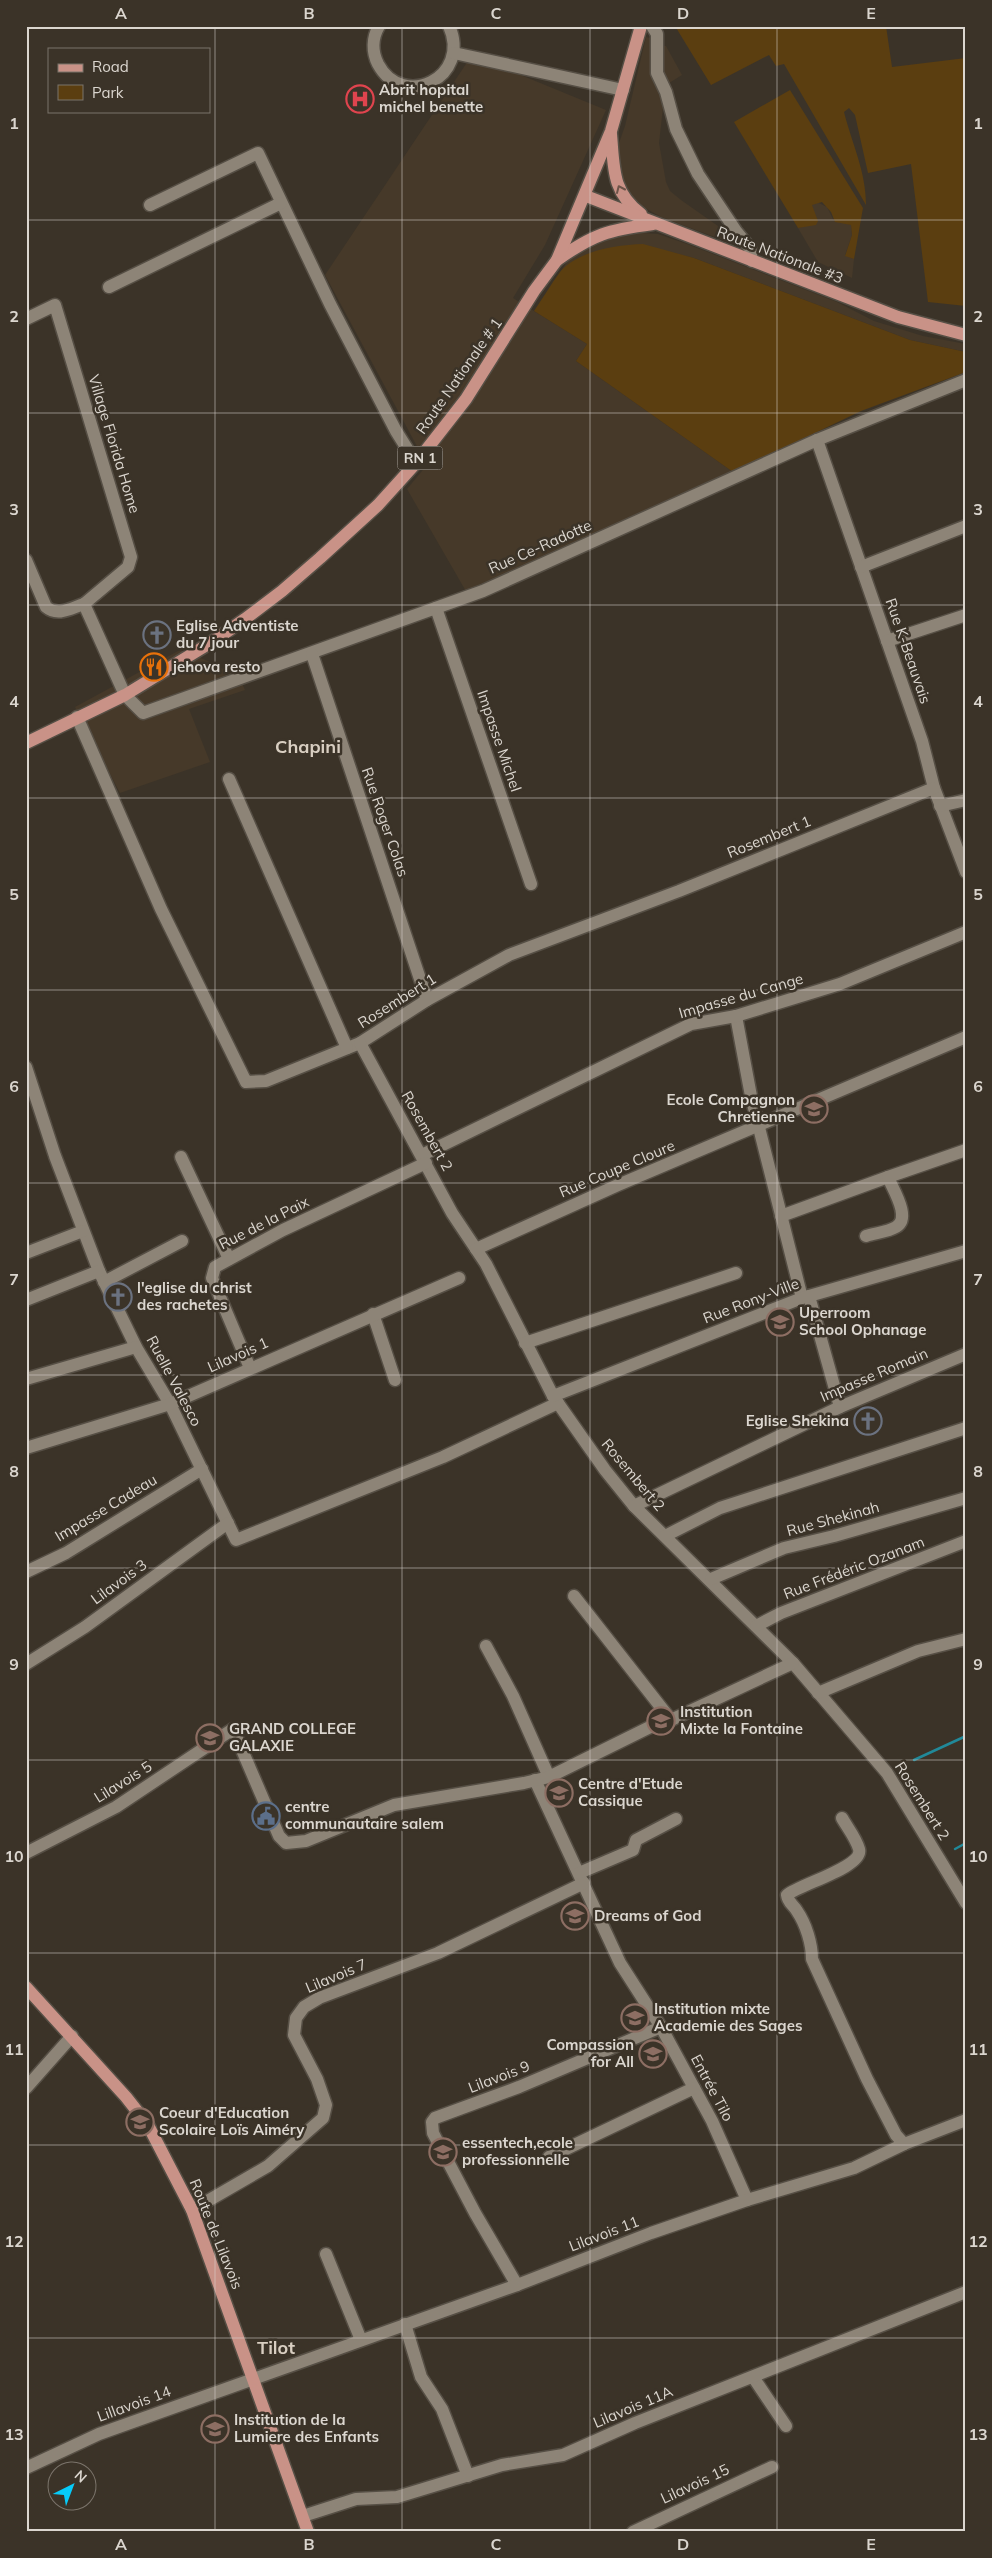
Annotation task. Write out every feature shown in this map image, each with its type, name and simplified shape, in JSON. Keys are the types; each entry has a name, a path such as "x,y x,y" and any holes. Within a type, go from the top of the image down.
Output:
{"main road":[{"name":"Route Nationale # 1","path":"26,743 125,695 215,640 282,591 378,505 416,463 466,398 534,291 557,260 586,196 611,131 641,26"},
{"path":"611,131 614,175 620,193 633,208 653,224"},
{"name":"Route Nationale #3","path":"586,196 653,224 898,317 966,335"},
{"path":"557,260 595,236 618,228 653,224"},
{"name":"Route de Lilavois","path":"26,1987 72,2036 148,2125 192,2210 254,2377 308,2532"}],"street":[{"path":"378,26 373,45 375,58 381,70 391,80 404,85 417,86 430,83 441,76 449,66 454,53 454,40 449,26"},
{"path":"652,26 657,34 657,73 666,92 676,129 698,174 736,231 750,248 752,261"},
{"path":"454,53 623,90"},
{"path":"150,205 258,153 281,203 396,431 416,463"},
{"path":"109,287 281,203"},
{"name":"Village Florida Home","path":"26,319 55,305 131,556 128,567 84,604 58,613 46,607 26,560"},
{"name":"Rue Ce-Radotte","path":"125,695 143,713 312,654 483,591 819,448 966,380"},
{"name":"Rue K-Beauvais","path":"819,448 922,741 940,806 966,872"},
{"path":"861,567 966,526"},
{"path":"84,604 125,695"},
{"name":"Impasse Michel","path":"436,608 531,884"},
{"path":"887,642 966,615"},
{"name":"Rue Roger Colas","path":"312,654 427,1000"},
{"name":"Rosembert 1","path":"77,718 161,910 246,1082 266,1081 360,1043 427,1000 509,955 679,891 934,788"},
{"path":"229,779 348,1048"},
{"path":"940,806 966,800"},
{"name":"Impasse du Cange","path":"424,1159 691,1024 736,1016 840,984 966,932"},
{"path":"736,1016 759,1126 782,1216 805,1297 840,1407"},
{"name":"Rue Coupe Cloure","path":"476,1249 618,1185 966,1037"},
{"name":"Rosembert 2","path":"360,1043 452,1213 486,1264 556,1400 605,1470 634,1506 711,1579 793,1663 887,1773 966,1903"},
{"name":"Ruelle Valesco","path":"26,1067 55,1156 102,1276 136,1347 170,1404 236,1540"},
{"path":"782,1216 966,1150"},
{"path":"181,1157 229,1259"},
{"name":"Rue de la Paix","path":"250,1368 212,1278 215,1267 283,1230 424,1159"},
{"path":"866,1236 896,1227 901,1221 902,1211 888,1177"},
{"path":"26,1253 83,1231"},
{"path":"26,1300 102,1276 182,1241"},
{"name":"Rue Rony-Ville","path":"236,1540 444,1457 556,1400 805,1297 966,1251"},
{"path":"525,1343 736,1273"},
{"name":"Lilavois 1","path":"26,1448 170,1404 458,1278"},
{"path":"373,1314 396,1380"},
{"path":"26,1379 136,1347"},
{"name":"Impasse Romain","path":"634,1506 840,1407 966,1354"},
{"path":"665,1536 720,1508 966,1428"},
{"name":"Impasse Cadeau","path":"26,1572 66,1553 202,1469"},
{"name":"Rue Shekinah","path":"711,1579 784,1548 834,1536 966,1498"},
{"name":"Lilavois 3","path":"26,1664 85,1627 228,1523"},
{"name":"Rue Frédéric Ozanam","path":"756,1626 781,1613 966,1541"},
{"path":"574,1596 670,1720"},
{"path":"818,1693 918,1651 966,1639"},
{"path":"486,1646 513,1696 549,1777"},
{"path":"535,1780 549,1777 650,1727 670,1720 793,1663"},
{"name":"Lilavois 5","path":"26,1853 116,1808 233,1729 279,1836 286,1843 306,1841 394,1805 535,1780"},
{"name":"Entrée Tilo","path":"535,1780 620,1963 661,2027 712,2121 748,2200"},
{"path":"842,1818 859,1849 858,1856 850,1865 795,1888 787,1895 788,1901 798,1911 812,1946 812,1959 867,2080 896,2135 904,2144"},
{"name":"Lilavois 7","path":"192,2210 268,2166 323,2118 326,2105 317,2079 294,2035 296,2018 304,2007 319,1998 438,1953 633,1850 636,1840 676,1819"},
{"name":"Lilavois 9","path":"517,2285 475,2213 433,2133 432,2122 435,2118 519,2087 661,2027"},
{"path":"26,2088 72,2036"},
{"path":"549,2157 694,2088"},
{"name":"Lilavois 11","path":"254,2377 517,2285 651,2233 748,2200 854,2168 904,2144 966,2120"},
{"path":"326,2254 361,2340"},
{"name":"Lilavois 11A","path":"303,2516 356,2499 397,2496 502,2465 563,2455 635,2423 966,2292"},
{"path":"405,2324 421,2377 442,2409 468,2476"},
{"name":"Lillavois 14","path":"26,2468 99,2434 254,2377"},
{"path":"753,2377 786,2426"},
{"name":"Lilavois 15","path":"632,2532 772,2467"}],"shaded area":[{"path":"646,37 650,38 654,45 666,46 682,75 661,88 664,99 659,143 666,182 670,191 681,200 735,238 731,243 661,217 629,199 615,154 625,126"},
{"path":"472,55 606,110 545,245 513,298 587,344 576,361 733,472 467,593 407,489 427,465 325,275"},
{"path":"817,202 827,207 833,219 851,225 852,235 845,255 854,259 852,278 818,262 798,228 805,226 812,204"},
{"path":"630,232 658,234 687,244 837,302 874,321 923,336 966,344 966,352 910,340 694,258 673,253 606,249 561,271 572,254 586,246"},
{"path":"180,650 213,663 240,679 245,690 189,709 210,762 120,793 75,707"}],"green space":[{"path":"675,26 886,26 892,67 966,58 966,306 928,302 911,164 868,173 855,115 849,108 844,112 864,181 866,205 784,64 776,66 769,55 711,85"},
{"path":"790,90 863,208 854,259 845,256 852,235 851,225 835,222 831,212 822,202 812,205 818,221 816,225 798,228 734,122"},
{"path":"643,244 694,258 910,340 966,352 966,372 861,411 733,472 576,361 587,344 534,311 560,272 577,258 610,247"}],"waterway":[{"path":"914,1760 966,1736"},
{"path":"955,1849 966,1843"}],"place":[{"name":"Abrit hopital michel benette","path":"360,99"},
{"name":"Eglise Adventiste du 7 jour","path":"157,635"},
{"name":"jehova resto","path":"154,667"},
{"name":"Ecole Compagnon Chretienne","path":"814,1109"},
{"name":"l'eglise du christ des rachetes","path":"118,1297"},
{"name":"Uperroom School Ophanage","path":"780,1322"},
{"name":"Eglise Shekina","path":"868,1421"},
{"name":"Institution Mixte la Fontaine","path":"661,1721"},
{"name":"GRAND COLLEGE GALAXIE","path":"210,1738"},
{"name":"Centre d'Etude Cassique","path":"559,1793"},
{"name":"centre communautaire salem","path":"266,1816"},
{"name":"Dreams of God","path":"575,1916"},
{"name":"Institution mixte Academie des Sages","path":"635,2018"},
{"name":"Compassion for All","path":"653,2054"},
{"name":"Coeur d'Education Scolaire Loïs Aiméry","path":"140,2122"},
{"name":"essentech,ecole professionnelle","path":"443,2152"},
{"name":"Institution de la Lumiere des Enfants","path":"215,2429"}],"district":[{"name":"Chapini","path":"308,747"},
{"name":"Tilot","path":"276,2348"}]}
